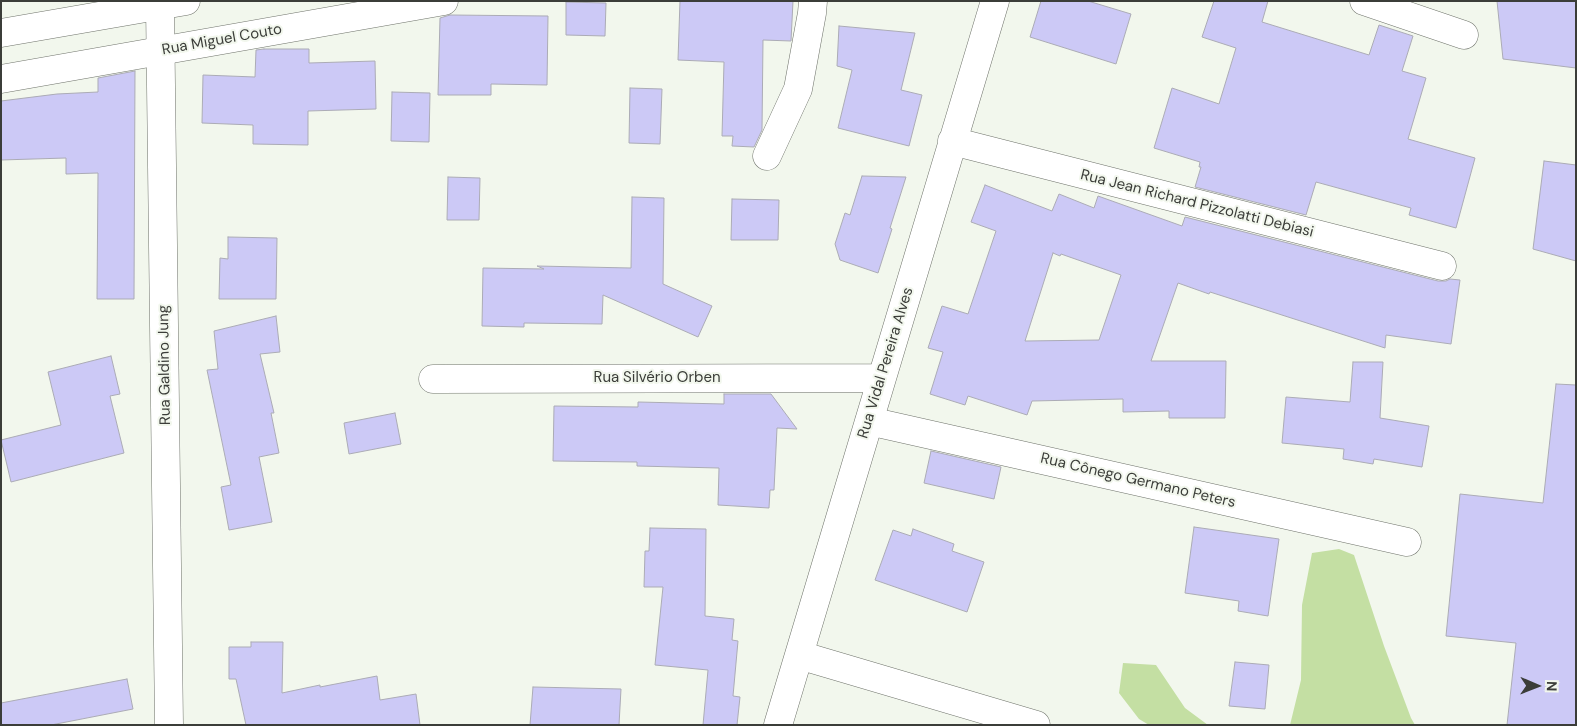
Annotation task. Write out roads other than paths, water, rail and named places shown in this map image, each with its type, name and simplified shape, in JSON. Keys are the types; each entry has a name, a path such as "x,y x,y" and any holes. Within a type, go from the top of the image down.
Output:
{"street":[{"name":"Rua Miguel Couto","path":"1,79 444,1"},
{"path":"767,156 798,89 813,1"},
{"name":"Rua Vidal Pereira Alves","path":"778,725 994,1"},
{"path":"1364,1 1464,35"},
{"name":"Rua Galdino Jung","path":"169,725 161,50 173,4"},
{"path":"1,34 173,4"},
{"name":"Rua Jean Richard Pizzolatti Debiasi","path":"952,141 1442,266"},
{"name":"Rua Silvério Orben","path":"432,379 881,378"},
{"name":"Rua Cônego Germano Peters","path":"869,420 1407,542"},
{"path":"799,655 1036,725"}]}
